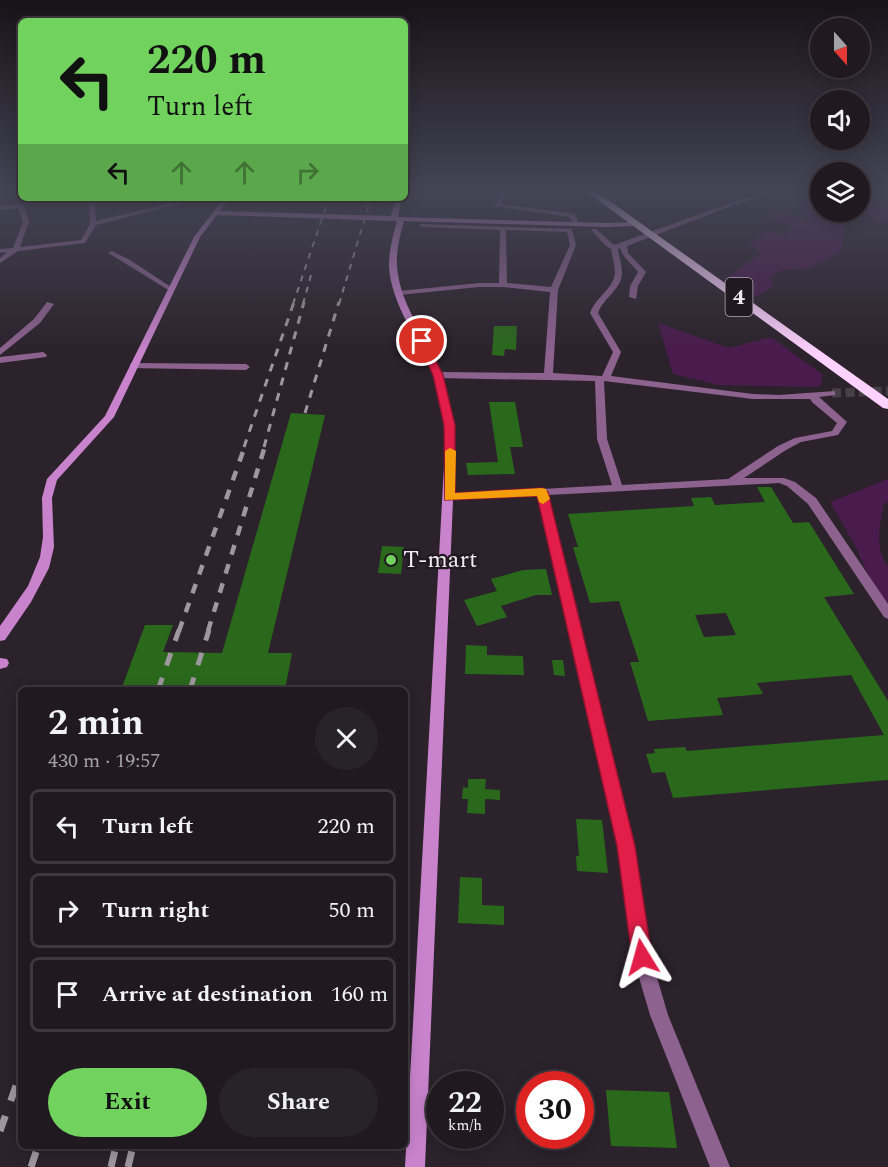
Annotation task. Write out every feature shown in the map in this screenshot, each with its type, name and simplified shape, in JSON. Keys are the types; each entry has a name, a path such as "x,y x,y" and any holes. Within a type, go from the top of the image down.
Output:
{"highway":[{"name":"4","path":"665,244 888,405"}],"street":[{"path":"0,261 15,250 17,244"},
{"path":"0,251 62,244"},
{"path":"0,636 36,582 46,557 49,534 47,490 52,479 109,417 193,244"},
{"path":"395,244 393,264 399,293 438,375 449,425 449,497 416,1167"},
{"path":"503,244 503,285"},
{"path":"548,378 554,290 573,244"},
{"path":"607,244 622,244"},
{"path":"618,246 642,272 633,286 633,297"},
{"path":"618,246 617,279 604,293 594,313 617,352 602,379 602,439 618,488"},
{"path":"112,253 132,263 153,280 170,289"},
{"path":"399,293 503,285 554,290"},
{"path":"0,352 37,321 50,304"},
{"path":"0,360 43,355"},
{"path":"133,366 246,367"},
{"path":"438,375 602,379 716,394 814,396 832,393"},
{"path":"729,484 782,447 798,440 835,433 842,422 816,401 814,396"},
{"path":"449,497 780,480 791,484 812,501 888,614"},
{"path":"542,492 626,846 642,957 659,1015 720,1167"}],"shaded area":[{"path":"843,244 842,251 808,269 781,270 770,278 773,287 757,296 744,297 723,281 762,253 748,245"},
{"path":"658,323 729,348 771,337 823,375 820,387 718,385 673,374"},
{"path":"888,479 888,502 884,504 879,536 881,552 888,566 888,620 855,545 830,502"}],"building":[{"path":"494,326 517,326 516,350 505,349 504,356 492,355"},
{"path":"489,402 515,402 523,447 510,447 515,474 468,475 466,463 498,462"},
{"path":"291,413 325,415 268,653 292,653 286,687 122,687 145,625 173,625 163,652 222,653"},
{"path":"757,487 771,487 793,523 809,522 854,594 824,597 888,701 888,780 673,798 665,772 652,773 646,754 655,753 654,749 685,747 687,751 884,735 851,675 757,683 763,694 717,698 723,715 648,721 630,662 639,662 619,601 590,603 573,547 578,547 568,514 694,506 691,498 711,497 715,505 765,502","holes":["726,613 736,635 704,637 695,615"]},
{"name":"T-mart","path":"382,546 404,547 401,574 378,573"},
{"path":"546,569 552,595 536,595 501,606 507,617 477,626 464,600 497,591 491,579 523,570"},
{"path":"466,645 487,646 487,655 523,656 524,675 465,674"},
{"path":"552,660 563,660 565,676 554,675"},
{"path":"468,779 486,779 485,789 500,790 500,800 485,799 485,814 467,813 468,799 462,799 463,787 468,788"},
{"path":"576,819 602,820 608,873 577,871 576,856 579,856"},
{"path":"460,877 482,878 482,905 504,906 504,925 458,923"},
{"path":"606,1090 669,1092 677,1148 611,1146"}],"tunnel":[{"path":"832,393 888,391"}],"railway":[{"path":"293,304 313,244"},
{"path":"339,304 357,244"},
{"path":"303,304 311,275"},
{"path":"244,447 294,302"},
{"path":"264,447 304,302"},
{"path":"305,413 339,302"},
{"path":"179,631 245,446"},
{"path":"208,631 265,446"},
{"path":"159,687 179,630"},
{"path":"191,687 209,630"},
{"path":"0,1131 18,1080"},
{"path":"31,1167 37,1149"},
{"path":"111,1167 115,1149"},
{"path":"128,1167 132,1149"}],"slow traffic":[{"path":"450,451 449,497 542,492 543,499"}],"place":[{"name":"T-mart","path":"391,560"}],"route":[{"path":"422,341 438,375 449,425 449,497 542,492 626,846 642,957"}]}
